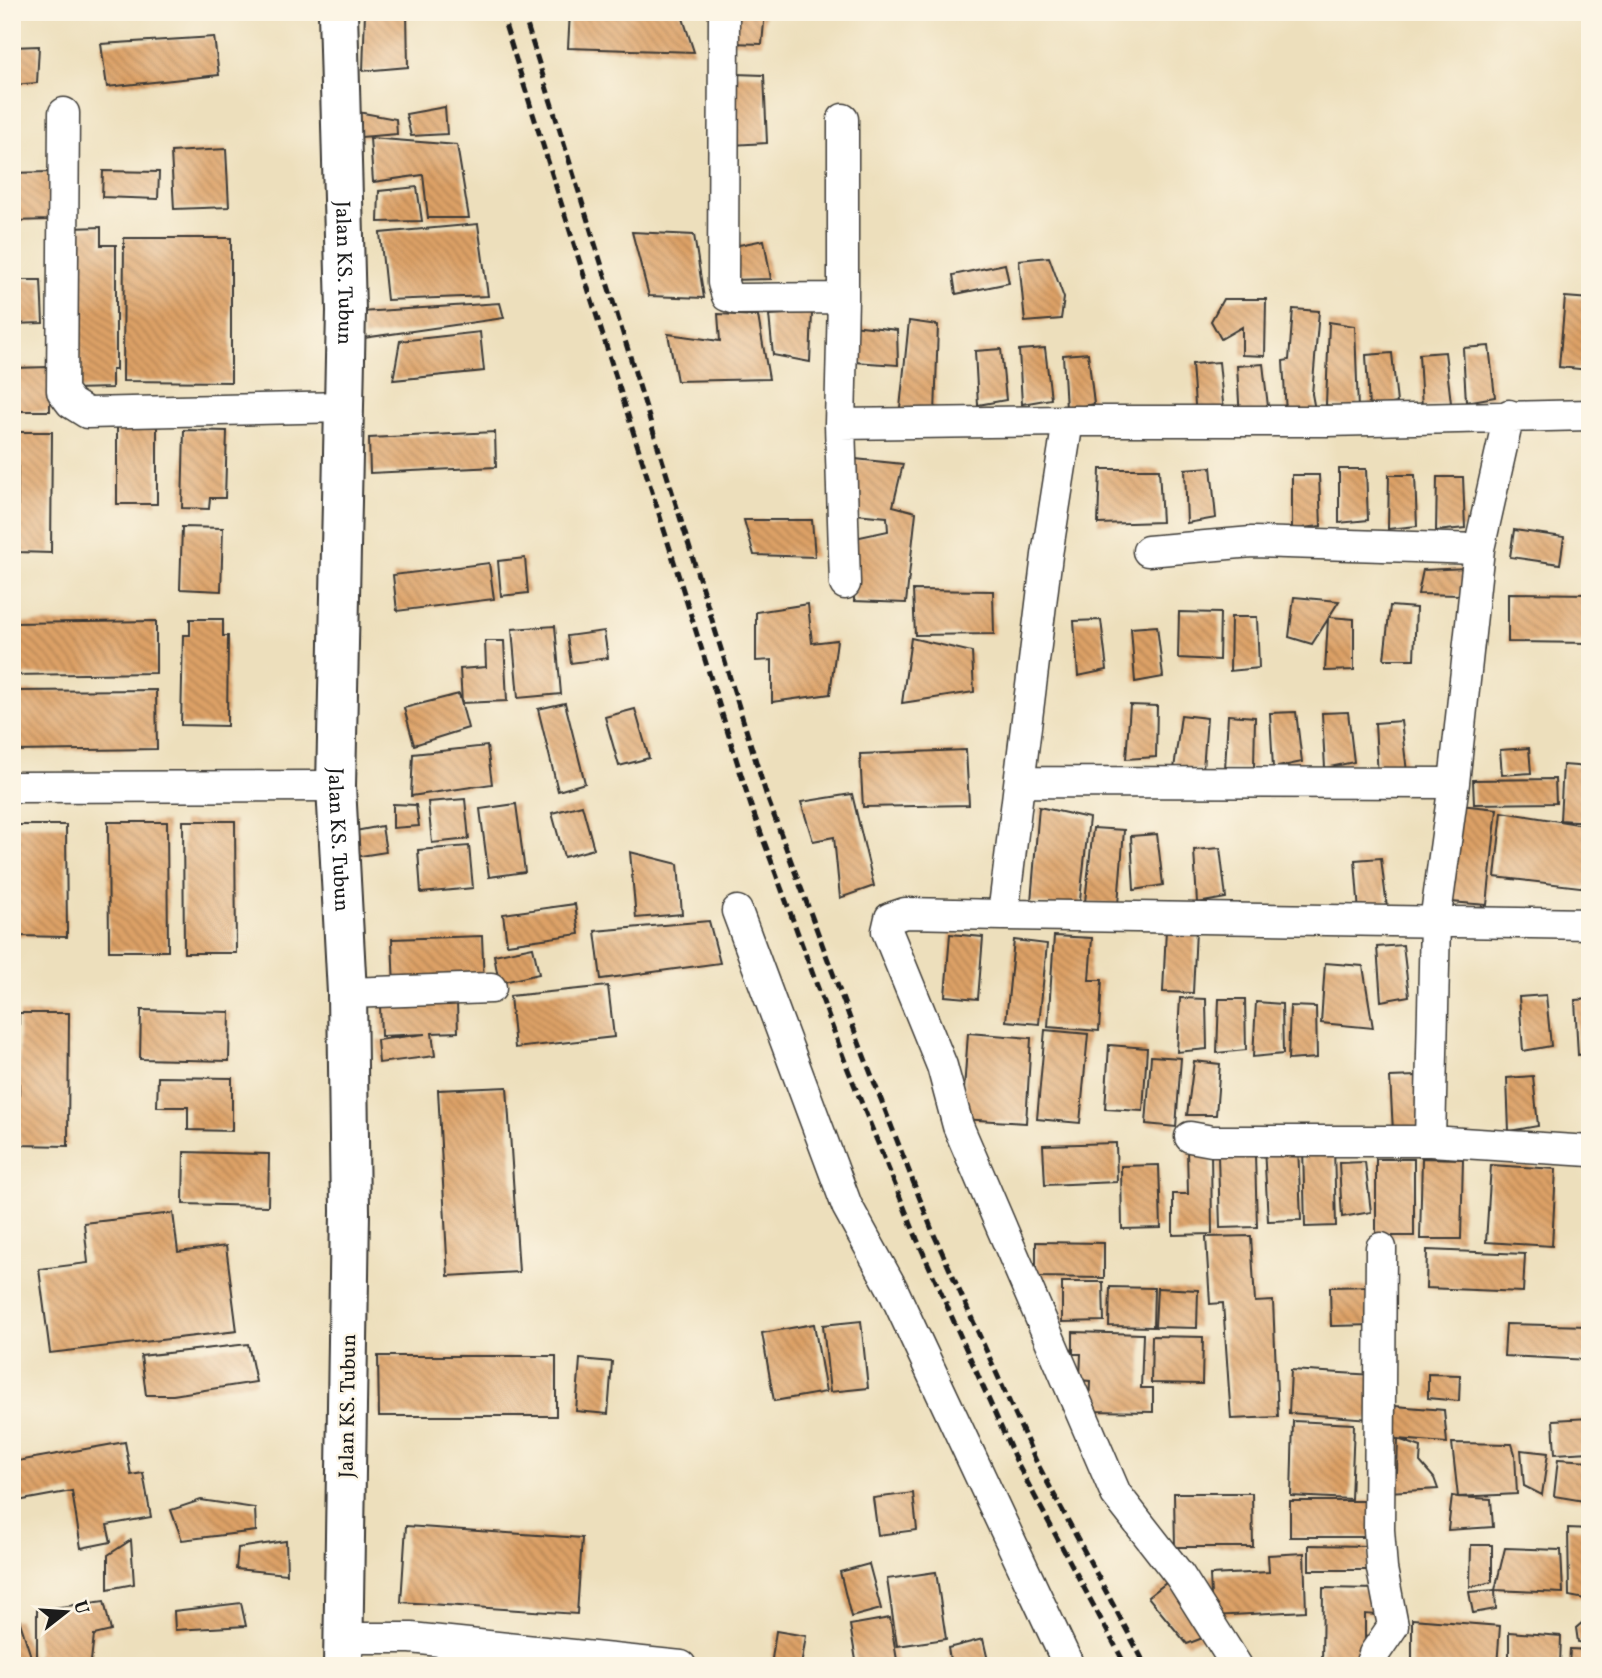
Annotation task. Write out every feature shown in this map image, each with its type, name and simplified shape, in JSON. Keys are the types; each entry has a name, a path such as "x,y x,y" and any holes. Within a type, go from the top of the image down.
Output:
{"main road":[{"name":"Jalan KS. Tubun","path":"338,12 346,311 336,786 347,993 350,1211 343,1652"}],"street":[{"path":"724,12 723,283 727,296 736,299 843,298"},
{"path":"64,113 62,391 71,403 87,413 345,407"},
{"path":"843,119 840,424 845,584"},
{"path":"1430,1141 1435,922 1454,783 1479,549 1509,415"},
{"path":"840,424 1327,421 1590,415"},
{"path":"1003,915 1046,555 1068,421"},
{"path":"1148,551 1252,542 1479,549"},
{"path":"1021,782 1454,783"},
{"path":"12,787 336,786"},
{"path":"737,911 847,1206 892,1288 1069,1666"},
{"path":"1237,1666 1180,1576 1116,1494 958,1126 942,1066 887,931 890,918 905,913 1590,924"},
{"path":"347,993 491,988"},
{"path":"1190,1137 1212,1141 1430,1141 1590,1151"},
{"path":"1370,1666 1374,1654 1393,1626 1382,1569 1379,1530 1381,1248"},
{"path":"343,1652 411,1638 681,1666"}],"building":[{"path":"365,12 407,12 408,67 363,71"},
{"path":"570,12 681,12 694,52 568,48"},
{"path":"731,12 765,12 762,44 731,43"},
{"path":"214,37 219,75 107,87 101,44"},
{"path":"39,46 37,83 12,85 12,47"},
{"path":"735,74 764,75 767,143 731,145"},
{"path":"445,107 447,134 411,136 406,114"},
{"path":"358,112 396,119 397,134 361,137"},
{"path":"370,138 457,145 469,218 428,218 423,175 373,182"},
{"path":"226,149 229,207 174,209 171,152"},
{"path":"103,171 159,172 158,199 102,197"},
{"path":"49,172 50,220 12,221 12,173"},
{"path":"417,187 422,221 378,222 379,191"},
{"path":"478,224 488,296 387,300 380,233"},
{"path":"101,227 101,245 116,245 116,370 112,370 112,388 72,389 72,228"},
{"path":"632,232 694,235 704,298 649,296"},
{"path":"124,238 231,238 231,382 123,381"},
{"path":"764,240 771,279 729,280 729,247"},
{"path":"1049,257 1064,298 1061,319 1025,322 1019,260"},
{"path":"1005,264 1009,283 956,294 953,275"},
{"path":"12,280 41,280 43,323 12,324"},
{"path":"1565,297 1590,299 1590,370 1559,367"},
{"path":"1223,299 1266,299 1265,356 1242,355 1242,327 1221,339 1211,321"},
{"path":"500,303 504,318 363,338 361,312"},
{"path":"1293,309 1319,311 1312,394 1315,410 1286,414 1283,361 1289,360"},
{"path":"812,313 810,362 773,355 769,315"},
{"path":"718,314 758,316 769,379 677,381 668,334 720,341"},
{"path":"909,321 938,325 935,415 899,418"},
{"path":"1329,322 1355,326 1358,410 1326,405"},
{"path":"852,325 897,330 898,365 854,362"},
{"path":"480,332 484,371 393,380 400,341"},
{"path":"1489,346 1495,397 1466,402 1463,348"},
{"path":"1045,348 1051,399 1022,404 1019,350"},
{"path":"1001,349 1006,400 978,405 975,351"},
{"path":"1445,352 1451,403 1422,408 1419,354"},
{"path":"1088,353 1094,404 1066,409 1063,355"},
{"path":"1392,353 1397,403 1369,408 1366,355"},
{"path":"1219,362 1224,413 1196,418 1192,364"},
{"path":"1263,364 1269,415 1240,420 1237,366"},
{"path":"50,367 50,411 12,411 12,368"},
{"path":"117,427 157,427 157,504 117,504"},
{"path":"184,430 227,431 225,498 210,498 209,509 182,508"},
{"path":"18,432 52,432 51,553 17,552"},
{"path":"495,432 496,467 370,473 369,438"},
{"path":"855,459 903,464 893,506 916,512 906,603 854,601 855,538 888,531 887,517 855,514"},
{"path":"1211,467 1216,518 1187,523 1185,469"},
{"path":"1100,469 1159,469 1162,522 1098,524"},
{"path":"1339,469 1366,469 1368,520 1339,523"},
{"path":"1292,475 1319,475 1321,526 1292,529"},
{"path":"1389,475 1415,475 1417,526 1388,529"},
{"path":"1437,477 1463,477 1465,528 1436,531"},
{"path":"744,520 812,520 815,557 754,555"},
{"path":"182,527 223,528 221,591 180,589"},
{"path":"1514,530 1564,537 1560,564 1510,557"},
{"path":"525,558 528,593 501,596 498,561"},
{"path":"489,563 494,599 397,611 393,575"},
{"path":"1467,568 1460,595 1418,594 1423,570"},
{"path":"913,590 993,591 994,634 915,635"},
{"path":"1508,593 1590,594 1590,643 1508,642"},
{"path":"1294,597 1339,601 1329,617 1354,619 1354,670 1325,671 1328,619 1312,644 1289,637"},
{"path":"808,604 812,643 837,640 830,694 772,702 772,660 756,661 756,612"},
{"path":"1390,606 1416,608 1414,659 1384,659"},
{"path":"1179,612 1220,613 1219,660 1178,658"},
{"path":"1231,617 1257,617 1259,668 1230,671"},
{"path":"190,619 223,619 223,636 228,636 227,726 181,725 183,635 190,635"},
{"path":"1101,620 1107,670 1078,676 1074,621"},
{"path":"156,621 156,673 12,675 12,623"},
{"path":"555,626 561,694 518,698 512,629"},
{"path":"1157,626 1163,677 1135,682 1131,628"},
{"path":"604,631 608,658 571,663 567,636"},
{"path":"911,638 972,652 974,692 902,703"},
{"path":"485,641 504,641 507,701 462,703 460,669 486,667"},
{"path":"156,690 157,749 12,751 12,691"},
{"path":"459,694 468,728 414,745 404,708"},
{"path":"565,703 585,783 558,791 538,709"},
{"path":"1130,705 1157,706 1156,757 1126,759"},
{"path":"635,709 649,758 619,766 605,717"},
{"path":"1296,712 1302,762 1273,768 1270,713"},
{"path":"1348,712 1354,762 1325,768 1322,713"},
{"path":"1181,715 1207,718 1203,769 1174,769"},
{"path":"1228,715 1255,717 1254,768 1225,769"},
{"path":"1401,721 1407,772 1378,777 1375,723"},
{"path":"487,746 492,784 411,796 413,754"},
{"path":"1529,748 1531,773 1502,775 1500,750"},
{"path":"966,750 969,805 863,807 860,754"},
{"path":"1563,765 1590,767 1590,822 1560,820"},
{"path":"1555,779 1556,803 1474,804 1473,780"},
{"path":"852,794 874,886 840,898 834,837 813,841 801,802"},
{"path":"465,799 469,839 432,843 428,802"},
{"path":"393,804 416,805 419,826 393,828"},
{"path":"516,804 525,872 489,877 480,809"},
{"path":"582,805 594,849 564,857 552,813"},
{"path":"1460,805 1497,809 1487,905 1451,902"},
{"path":"1039,807 1089,818 1079,909 1031,902"},
{"path":"1502,812 1590,826 1588,888 1495,877"},
{"path":"183,821 235,821 236,953 184,953"},
{"path":"108,822 167,822 168,951 109,951"},
{"path":"18,825 66,825 67,937 18,936"},
{"path":"382,826 386,852 354,857 350,832"},
{"path":"1093,828 1124,830 1118,904 1085,902"},
{"path":"1157,834 1163,885 1134,890 1131,836"},
{"path":"469,846 473,888 421,893 418,850"},
{"path":"1220,848 1226,898 1197,903 1194,850"},
{"path":"630,852 678,864 682,914 636,918"},
{"path":"1381,858 1387,908 1359,913 1355,860"},
{"path":"575,904 579,934 507,944 503,914"},
{"path":"709,921 720,963 601,979 595,931"},
{"path":"1166,929 1196,930 1193,993 1163,992"},
{"path":"950,934 983,937 978,999 945,996"},
{"path":"482,936 484,985 394,988 392,939"},
{"path":"1054,936 1092,938 1089,980 1102,980 1099,1031 1048,1027"},
{"path":"1014,940 1047,944 1039,1024 1006,1021"},
{"path":"1403,945 1409,996 1381,1001 1377,947"},
{"path":"533,947 539,974 499,983 494,955"},
{"path":"1325,963 1363,966 1373,1028 1321,1023"},
{"path":"608,986 614,1037 515,1048 510,996"},
{"path":"1546,995 1551,1046 1523,1051 1519,997"},
{"path":"1180,998 1206,999 1207,1049 1177,1052"},
{"path":"1219,999 1245,999 1246,1050 1217,1053"},
{"path":"1590,999 1590,1053 1578,1055 1575,1000"},
{"path":"1256,1002 1282,1004 1283,1054 1253,1057"},
{"path":"457,1003 458,1032 432,1033 435,1056 379,1063 377,1040 425,1034 381,1036 380,1005"},
{"path":"1290,1006 1316,1007 1317,1058 1288,1060"},
{"path":"141,1010 230,1012 229,1061 140,1059"},
{"path":"19,1013 69,1013 68,1146 19,1145"},
{"path":"1045,1030 1088,1034 1080,1123 1037,1119"},
{"path":"968,1033 1031,1038 1026,1123 962,1119"},
{"path":"1109,1045 1147,1048 1143,1111 1105,1109"},
{"path":"1151,1056 1181,1058 1176,1127 1146,1124"},
{"path":"1194,1061 1220,1064 1216,1115 1187,1115"},
{"path":"1416,1076 1422,1126 1393,1131 1390,1077"},
{"path":"1533,1076 1538,1126 1509,1131 1507,1078"},
{"path":"158,1077 232,1078 232,1131 188,1130 188,1107 157,1107"},
{"path":"507,1087 519,1272 448,1276 438,1090"},
{"path":"1116,1143 1117,1182 1045,1185 1043,1145"},
{"path":"1298,1145 1301,1220 1268,1221 1264,1147"},
{"path":"1334,1146 1336,1226 1305,1227 1303,1147"},
{"path":"1187,1149 1211,1149 1212,1234 1173,1235 1173,1194 1188,1194"},
{"path":"184,1152 269,1154 268,1206 183,1204"},
{"path":"1218,1155 1255,1155 1257,1227 1220,1228"},
{"path":"1422,1158 1463,1159 1461,1239 1420,1239"},
{"path":"1376,1159 1414,1159 1414,1236 1376,1236"},
{"path":"1365,1162 1371,1212 1342,1217 1339,1163"},
{"path":"1159,1165 1161,1228 1122,1229 1121,1166"},
{"path":"1491,1165 1556,1169 1552,1246 1486,1242"},
{"path":"173,1213 178,1252 226,1246 237,1331 50,1353 39,1269 88,1263 84,1223"},
{"path":"1251,1236 1255,1302 1273,1301 1278,1417 1231,1419 1223,1303 1210,1304 1206,1237"},
{"path":"1036,1242 1104,1243 1104,1278 1036,1277"},
{"path":"1427,1250 1525,1254 1523,1292 1426,1288"},
{"path":"1062,1282 1103,1282 1104,1321 1062,1322"},
{"path":"1373,1286 1375,1325 1331,1326 1330,1287"},
{"path":"1110,1287 1154,1288 1153,1327 1109,1326"},
{"path":"1157,1288 1198,1290 1197,1328 1155,1327"},
{"path":"861,1321 868,1388 830,1392 823,1325"},
{"path":"814,1324 826,1392 774,1401 762,1333"},
{"path":"1506,1324 1590,1326 1590,1360 1504,1356"},
{"path":"1073,1332 1143,1334 1141,1388 1153,1388 1153,1412 1089,1411 1090,1381 1080,1380 1081,1354 1073,1354"},
{"path":"1152,1336 1203,1337 1202,1384 1151,1383"},
{"path":"248,1344 256,1382 173,1395 146,1395 141,1356"},
{"path":"378,1356 556,1356 556,1416 379,1416"},
{"path":"580,1359 612,1362 608,1414 576,1411"},
{"path":"1291,1370 1374,1375 1371,1419 1289,1413"},
{"path":"1428,1374 1460,1375 1459,1401 1428,1398"},
{"path":"1382,1405 1444,1410 1447,1443 1382,1438"},
{"path":"1590,1418 1590,1452 1555,1454 1553,1420"},
{"path":"1293,1421 1354,1424 1351,1499 1291,1496"},
{"path":"1398,1439 1421,1447 1420,1462 1434,1478 1438,1489 1388,1492 1388,1476 1397,1472"},
{"path":"125,1442 131,1475 143,1473 151,1517 107,1525 111,1542 81,1548 72,1491 12,1502 12,1462"},
{"path":"1452,1443 1512,1444 1517,1494 1458,1497"},
{"path":"1521,1450 1548,1453 1542,1495 1524,1486"},
{"path":"1558,1459 1590,1461 1590,1502 1554,1496"},
{"path":"913,1493 917,1530 878,1535 873,1498"},
{"path":"1174,1493 1252,1493 1253,1547 1175,1547"},
{"path":"1452,1496 1491,1499 1493,1527 1448,1530"},
{"path":"201,1500 255,1508 256,1531 182,1540 171,1510"},
{"path":"1290,1501 1375,1501 1376,1537 1290,1537"},
{"path":"406,1526 582,1538 577,1614 401,1602"},
{"path":"1568,1528 1590,1529 1590,1600 1569,1596"},
{"path":"131,1540 134,1584 108,1589 108,1555"},
{"path":"286,1541 287,1574 236,1569 238,1548"},
{"path":"1309,1545 1369,1546 1369,1570 1309,1570"},
{"path":"1471,1545 1492,1545 1492,1582 1470,1587"},
{"path":"1505,1548 1561,1550 1563,1593 1495,1590"},
{"path":"1304,1553 1306,1611 1212,1616 1210,1575 1269,1572 1268,1555"},
{"path":"869,1564 881,1609 851,1617 840,1572"},
{"path":"936,1572 946,1639 897,1646 887,1579"},
{"path":"1170,1580 1213,1634 1187,1644 1148,1597"},
{"path":"1323,1588 1377,1589 1377,1615 1365,1614 1365,1666 1322,1666"},
{"path":"1495,1590 1496,1609 1473,1613 1469,1592"},
{"path":"104,1601 111,1631 94,1635 91,1661 37,1666 37,1610"},
{"path":"241,1603 246,1626 175,1630 174,1611"},
{"path":"1590,1616 1590,1644 1578,1642 1576,1628"},
{"path":"890,1618 898,1666 857,1666 850,1625"},
{"path":"19,1619 34,1666 12,1666 12,1620"},
{"path":"1412,1619 1500,1626 1497,1666 1412,1666"},
{"path":"776,1631 806,1636 801,1666 771,1666"},
{"path":"1509,1632 1561,1636 1560,1666 1509,1666"},
{"path":"983,1639 989,1665 951,1666 948,1648"},
{"path":"1570,1649 1590,1650 1590,1666 1569,1666"}],"railway":[{"path":"501,12 751,806 847,1067 917,1239 1018,1465 1126,1666"},
{"path":"523,12 767,797 864,1056 932,1230 1036,1461 1146,1666"}]}
